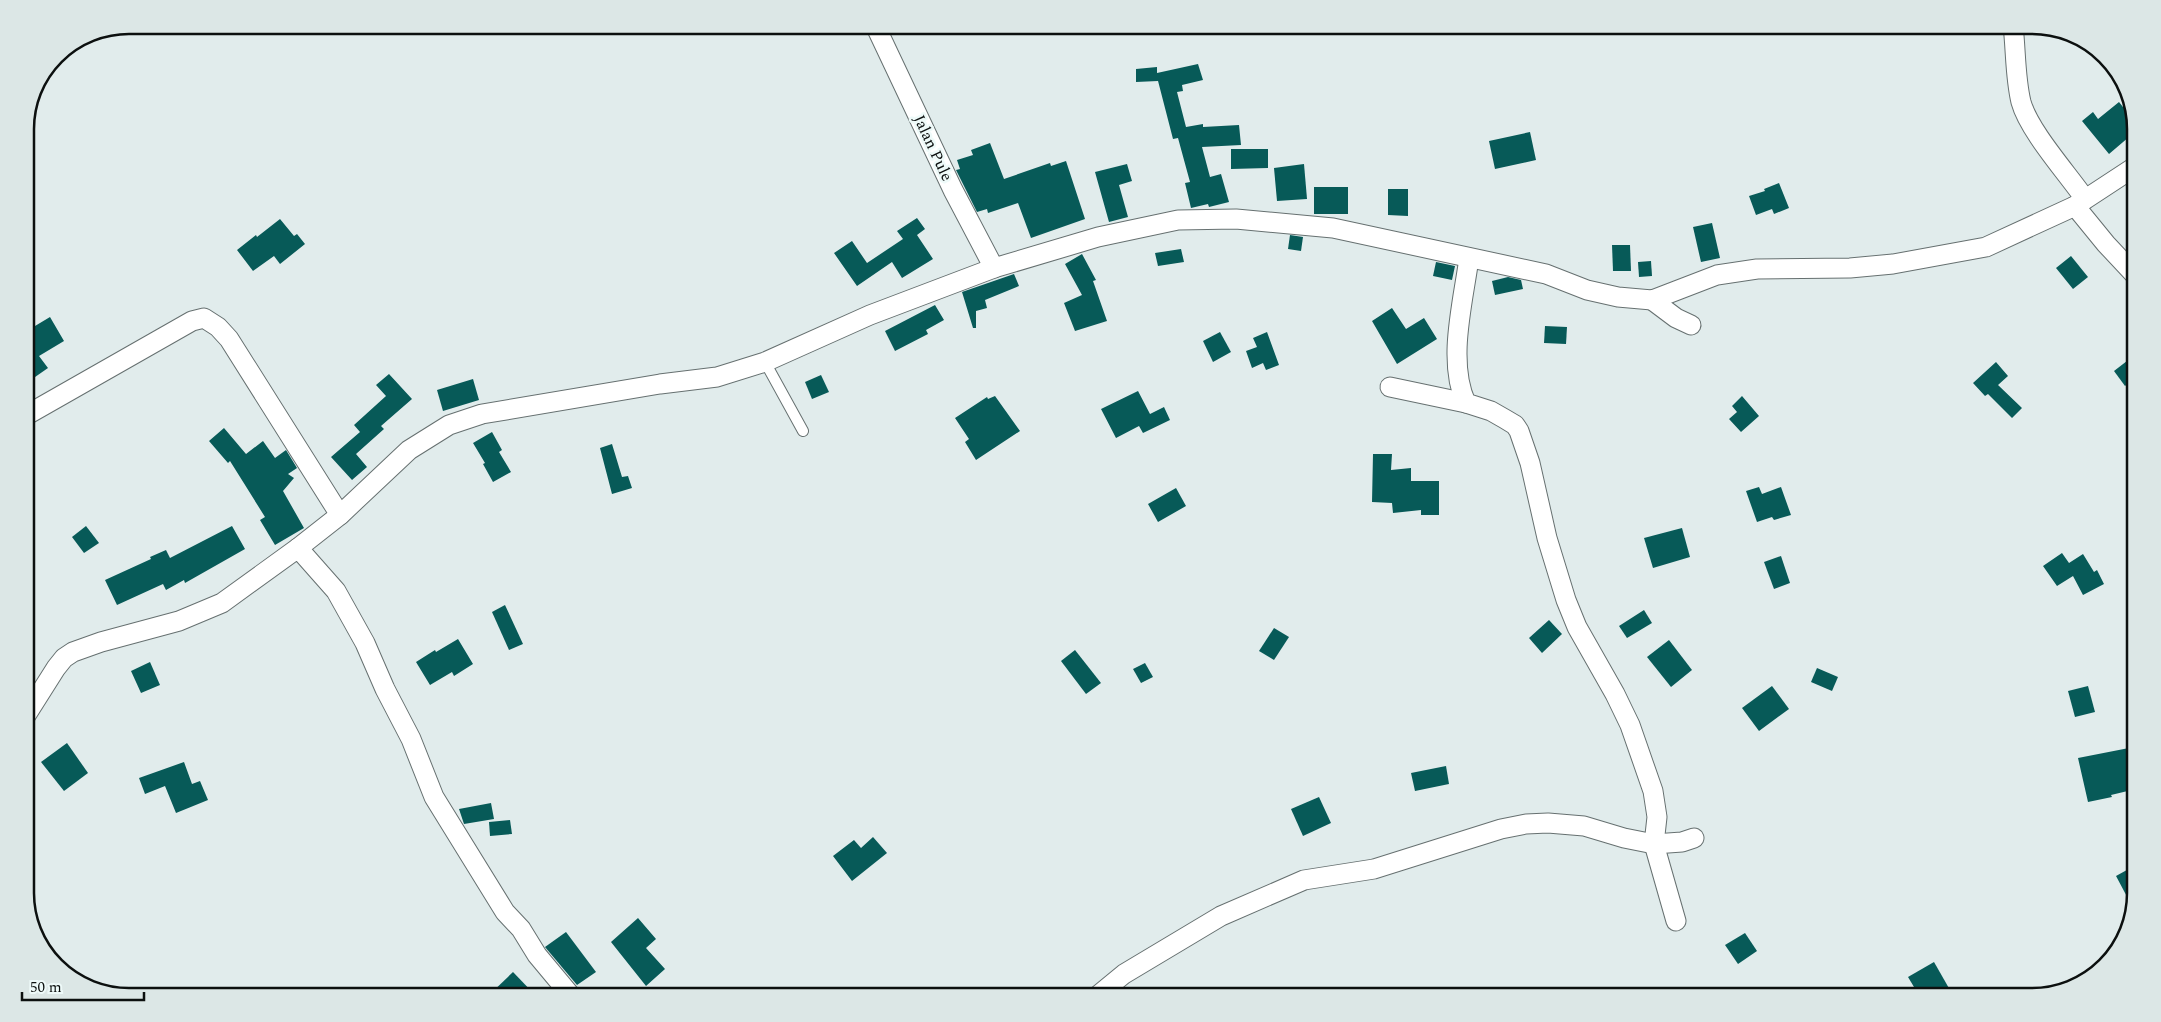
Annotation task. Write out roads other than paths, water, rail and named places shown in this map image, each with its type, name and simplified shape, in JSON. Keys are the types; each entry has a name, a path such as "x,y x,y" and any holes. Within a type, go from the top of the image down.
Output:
{"street":[{"name":"Jalan Pule","path":"878,34 952,190 994,268"},
{"path":"2014,34 2017,82 2022,104 2032,126 2106,244 2127,266"},
{"path":"34,703 56,668 64,658 73,652 101,642 179,621 222,603 340,515 410,450 449,425 482,414 660,384 717,377 765,362 870,315 994,268 1098,237 1178,220 1236,219 1333,228 1546,274 1587,290 1618,297 1652,300 1717,275 1757,269 1850,268 1893,264 1986,247 2080,202 2127,172"},
{"path":"1466,404 1457,374 1456,353 1469,258"},
{"path":"1652,300 1676,318 1691,325"},
{"path":"34,411 192,321 204,318 218,327 229,340 340,515"},
{"path":"1390,387 1466,404 1498,415 1515,425 1519,431 1530,463 1546,538 1566,600 1577,627 1616,694 1630,725 1653,791 1657,816 1654,844 1676,921"},
{"path":"298,548 336,591 365,643 384,689 411,739 434,797 505,912 521,929 537,954 565,988"},
{"path":"1107,988 1124,974 1221,916 1304,880 1374,869 1501,829 1526,824 1548,823 1584,826 1624,838 1654,844 1682,842 1694,838"}],"lane":[{"path":"765,362 803,431"}]}
